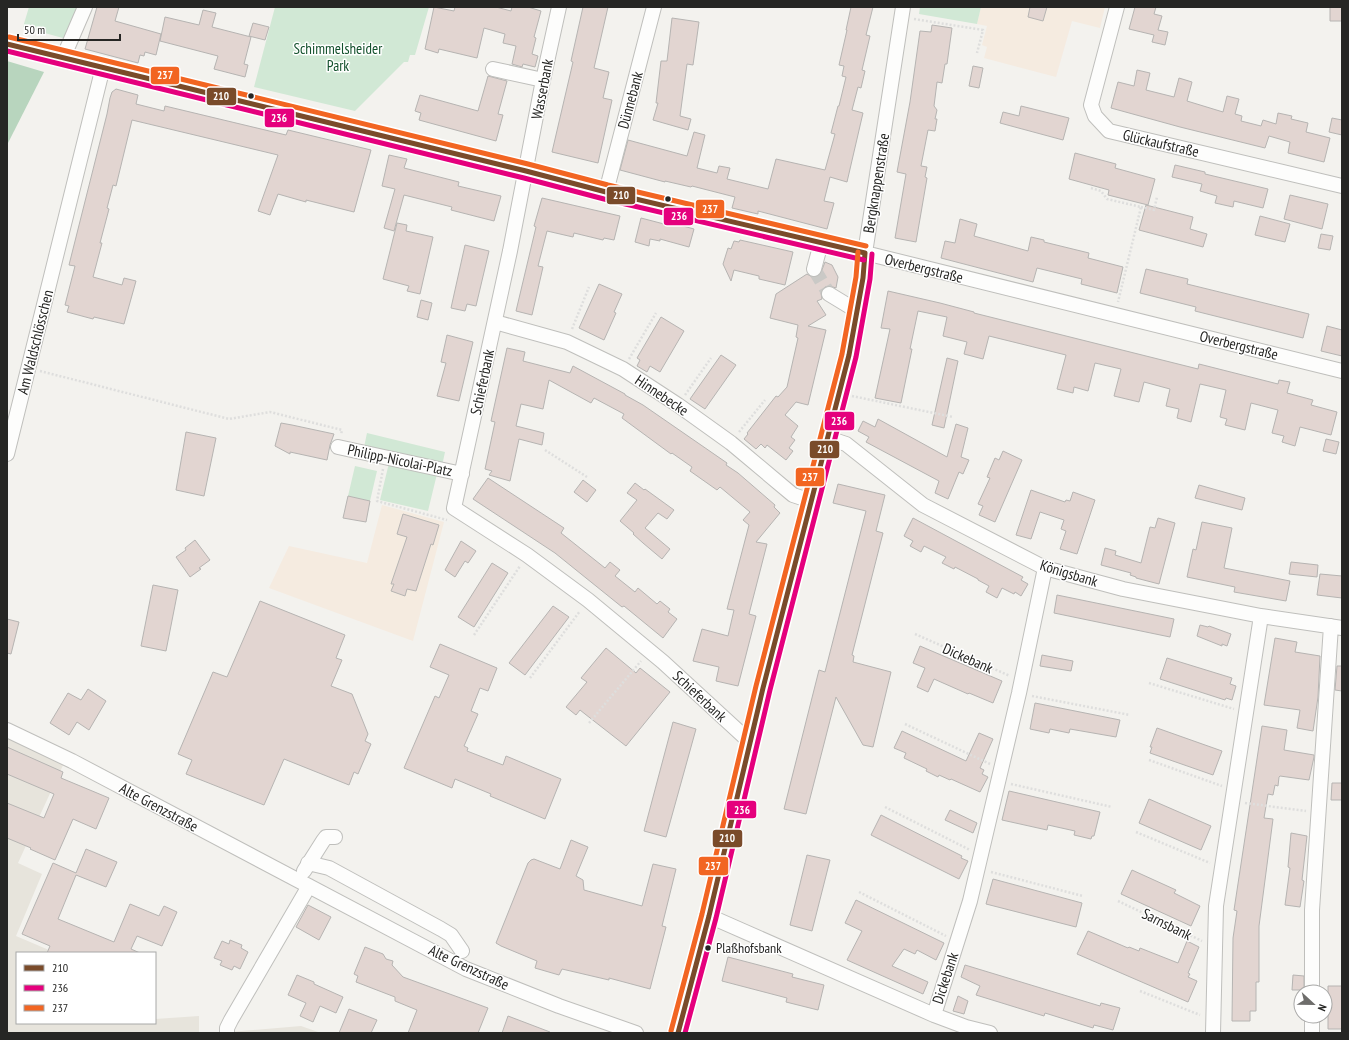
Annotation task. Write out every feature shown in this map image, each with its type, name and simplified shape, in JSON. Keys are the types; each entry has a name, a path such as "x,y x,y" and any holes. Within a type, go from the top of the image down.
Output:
{"street":[{"path":"63,58 85,7"},
{"name":"Wasserbank","path":"526,171 543,80 559,7"},
{"name":"Dünnebank","path":"606,192 654,7"},
{"name":"Glückaufstraße","path":"1116,7 1091,105 1095,116 1109,131 1342,186"},
{"name":"Bergknappenstraße","path":"678,1033 709,916 763,688 849,356 863,278 865,253 903,12"},
{"name":"Overbergstraße","path":"7,44 606,192 865,253 1342,371"},
{"name":"Am Waldschlösschen","path":"7,454 103,67"},
{"path":"493,69 543,80"},
{"name":"Schieferbank","path":"526,171 512,244 454,508 527,555 588,600 649,652 663,662 750,742"},
{"path":"814,269 821,243"},
{"path":"829,294 857,311"},
{"name":"Hinnebecke","path":"495,322 567,342 623,370 678,405 731,443 792,495 811,501"},
{"name":"Königsbank","path":"828,438 846,444 923,505 1045,568 1123,589 1261,616 1336,627"},
{"name":"Philipp-Nicolai-Platz","path":"338,447 462,474"},
{"name":"Dickebank","path":"934,1015 970,901 1020,687 1045,568"},
{"name":"Sarnsbank","path":"1213,1027 1216,906 1261,616"},
{"path":"1312,984 1312,910 1318,813 1336,627"},
{"name":"Alte Grenzstraße","path":"7,730 72,761 466,969 559,1006 636,1033"},
{"path":"228,1033 231,1020 304,883 308,863 326,837 335,837"},
{"path":"308,863 329,868 441,929 451,935 462,951"},
{"path":"709,916 934,1015 966,1027 990,1033"}],"path":[{"path":"903,12 983,30 977,53"},
{"path":"1091,188 1101,191 1107,199 1154,210 1157,197"},
{"path":"1116,315 1141,206"},
{"path":"567,342 589,287"},
{"path":"623,370 656,313"},
{"path":"678,405 711,358"},
{"path":"29,368 229,419 270,412 285,415 342,430 338,447"},
{"path":"839,393 953,418"},
{"path":"731,443 765,400"},
{"path":"545,450 587,477"},
{"path":"386,457 377,501 451,521"},
{"path":"474,635 527,555"},
{"path":"530,678 588,600"},
{"name":"Dickebank","path":"915,634 1020,687 1130,715"},
{"path":"589,722 649,652"},
{"path":"1149,683 1246,713"},
{"path":"905,724 1000,775 1112,807"},
{"path":"1149,760 1233,795 1318,813"},
{"path":"885,807 979,862 1083,896"},
{"path":"1136,832 1222,868"},
{"name":"Dickebank","path":"859,892 957,941"},
{"name":"Sarnsbank","path":"1118,901 1215,947"},
{"path":"1140,991 1213,1027"}],"shaded area":[{"path":"981,7 1105,7 1100,28 1072,21 1056,77 984,58 987,47 982,45 987,26 977,24"},
{"path":"382,505 444,522 413,641 269,588 289,546 367,563"},
{"path":"7,735 64,763 18,863 42,874 16,936 54,952 16,952 16,1024 156,1024 156,1019 199,1016 199,1033 7,1033"},
{"path":"301,1026 321,1033 218,1033"}],"green space":[{"path":"29,7 84,7 70,40 23,27"},
{"name":"Schimmelsheider Park","path":"275,7 429,7 415,55 410,55 408,62 404,62 355,111 254,87"},
{"path":"920,7 981,7 977,24 919,14"},
{"path":"7,61 44,72 7,145"},
{"path":"367,433 445,452 442,466 364,447"},
{"path":"389,463 437,474 428,511 380,500"},
{"path":"355,466 377,471 370,501 348,496"}],"building":[{"path":"97,7 119,7 115,21 161,34 156,55 145,52 144,56 140,55 138,63 85,49"},
{"path":"434,7 454,11 455,7 496,7 511,11 512,7 528,7 541,11 534,37 536,38 532,54 538,56 535,67 523,64 522,67 512,64 516,46 503,43 505,34 484,28 477,58 439,49 438,53 425,49"},
{"path":"583,7 608,7 594,68 609,72 603,98 612,100 598,163 552,152 573,62 571,61"},
{"path":"851,7 873,7 866,35 870,36 862,70 865,71 861,88 858,87 852,110 863,113 847,182 830,177 824,201 834,203 827,229 758,211 758,214 732,208 735,197 692,186 665,182 620,170 628,140 687,156 694,132 705,135 697,168 717,173 719,166 730,168 727,179 768,189 776,159 825,170 835,134 831,133 846,77 842,76 844,66 839,65"},
{"path":"1030,7 1047,7 1043,21 1028,17"},
{"path":"1135,7 1156,7 1154,14 1162,16 1158,30 1168,32 1165,45 1152,42 1154,35 1129,29"},
{"path":"1330,7 1342,7 1342,21 1330,21"},
{"path":"203,10 216,13 212,27 251,37 244,64 248,65 245,77 214,69 218,56 160,41 165,17 199,25"},
{"path":"672,18 699,22 693,65 687,64 680,116 691,119 688,130 653,120 658,103 656,103 661,61 667,61"},
{"path":"253,23 269,27 265,40 249,36"},
{"path":"932,25 952,28 947,64 945,64 942,83 937,82 934,106 937,110 935,131 928,130 921,166 927,167 925,177 927,178 916,242 895,238 906,174 897,172 910,102 920,31 931,32"},
{"path":"973,66 983,68 979,88 969,86"},
{"path":"1137,70 1150,73 1146,90 1174,97 1179,78 1192,82 1187,101 1223,112 1227,96 1239,99 1235,114 1242,116 1241,121 1261,126 1263,120 1276,124 1278,113 1292,116 1291,119 1308,123 1306,132 1330,138 1324,162 1288,153 1290,142 1269,136 1265,148 1111,108 1118,82 1134,86"},
{"path":"488,76 507,81 498,114 503,115 496,141 419,120 421,113 415,111 420,95 478,111"},
{"path":"116,89 138,95 136,104 164,111 165,106 286,135 288,130 371,150 354,212 306,200 306,202 278,194 270,215 258,211 278,155 132,120 116,186 113,185 107,208 109,209 93,277 122,285 124,278 136,281 124,324 94,317 93,319 67,312 69,306 65,305 75,266 69,265 110,98 112,92"},
{"path":"1021,106 1069,118 1063,140 1000,123 1003,112 1019,116"},
{"path":"1332,118 1342,120 1342,135 1329,132"},
{"path":"1075,153 1116,164 1115,168 1155,179 1148,205 1108,195 1109,190 1069,179"},
{"path":"389,155 407,159 404,168 459,182 458,186 501,196 494,221 451,210 452,207 404,195 394,231 384,228 395,189 382,186"},
{"path":"1175,165 1205,172 1205,174 1268,189 1263,208 1234,201 1233,207 1215,203 1217,196 1200,191 1202,184 1172,177"},
{"path":"1290,195 1328,204 1322,229 1284,219"},
{"path":"542,198 620,216 614,240 604,238 603,240 574,233 573,237 547,231 538,266 543,267 532,315 516,311 536,227 534,226"},
{"path":"1146,205 1193,217 1190,229 1207,234 1203,247 1139,230"},
{"path":"1260,216 1290,224 1285,242 1255,235"},
{"path":"641,218 664,224 665,221 694,229 689,247 660,239 660,241 650,239 649,246 635,242"},
{"path":"960,219 977,224 974,236 1028,251 1031,237 1044,240 1044,242 1089,253 1088,258 1123,267 1117,293 1081,284 1082,279 1037,268 1033,282 941,258 945,241 955,243"},
{"path":"397,223 407,225 406,231 433,237 420,294 407,291 409,286 383,279"},
{"path":"1321,234 1333,236 1330,250 1318,248"},
{"path":"740,240 793,252 785,285 759,279 759,276 734,270 731,281 723,264 728,248 731,249 734,241 739,242"},
{"path":"465,245 489,251 476,306 467,304 465,311 451,308"},
{"path":"825,262 832,265 838,277 836,288 830,286 825,287 821,293 822,299 817,301 826,315 808,326 826,330 808,405 796,402 785,415 798,426 791,437 795,440 789,448 793,451 786,460 767,445 765,448 761,444 756,449 744,439 776,396 778,397 787,387 798,338 796,337 798,325 770,318 776,294 807,274 812,277 820,275"},
{"path":"1146,269 1188,279 1187,284 1309,314 1303,338 1195,311 1196,307 1140,293"},
{"path":"599,284 622,294 614,312 616,313 604,340 579,328"},
{"path":"888,291 1198,369 1199,364 1278,384 1279,380 1290,382 1287,393 1313,400 1311,405 1337,412 1331,435 1300,427 1295,446 1282,442 1284,436 1272,433 1278,410 1251,403 1245,430 1225,425 1227,419 1220,417 1226,390 1200,384 1191,422 1177,418 1179,409 1166,406 1170,389 1144,382 1139,402 1114,396 1121,369 1095,363 1088,391 1074,387 1073,393 1057,389 1066,355 989,336 983,359 964,354 967,342 943,336 947,317 918,311 901,403 875,398 890,329 881,328"},
{"path":"421,300 432,303 428,320 417,317"},
{"path":"661,317 684,331 660,372 650,366 647,372 637,366 640,360 637,358"},
{"path":"1327,326 1342,330 1342,356 1321,351"},
{"path":"447,335 473,342 459,401 437,396 446,363 441,362"},
{"path":"507,348 525,352 523,361 570,373 573,366 625,394 727,463 726,465 738,473 775,505 774,507 780,513 756,542 767,544 749,614 756,616 738,686 716,681 719,667 693,661 702,629 728,636 734,610 727,609 749,525 743,520 750,512 720,487 717,490 690,471 692,467 672,453 671,454 622,418 624,414 594,398 591,403 549,380 543,409 521,404 516,426 544,433 542,445 519,439 510,481 489,475 492,471 485,469 495,422 491,421"},
{"path":"721,355 736,365 705,409 690,399"},
{"path":"947,358 958,361 944,428 932,425"},
{"path":"878,419 947,457 956,424 968,428 961,457 969,460 963,474 959,472 948,499 935,493 939,481 866,442 869,437 858,431 863,421 875,427"},
{"path":"281,423 334,434 327,460 290,452 290,454 275,446"},
{"path":"186,432 216,438 204,496 176,490"},
{"path":"1326,439 1339,442 1336,454 1323,451"},
{"path":"1003,451 1022,460 995,522 979,515 983,506 978,504 990,478 987,477 995,458 999,460"},
{"path":"488,478 564,528 561,533 605,568 610,562 620,570 615,576 635,592 638,588 657,604 660,601 670,609 668,612 677,619 663,638 555,553 473,499"},
{"path":"583,480 596,490 587,502 574,492"},
{"path":"635,483 674,510 667,519 658,513 645,528 670,549 662,559 620,521 637,500 627,493"},
{"path":"838,484 885,495 876,531 883,533 852,655 854,656 853,662 891,672 873,747 863,745 836,697 806,814 784,809 819,670 825,672 866,511 833,503"},
{"path":"1199,485 1245,498 1242,510 1195,498"},
{"path":"1031,490 1065,502 1066,500 1070,501 1073,492 1095,500 1077,554 1060,549 1066,531 1061,529 1064,520 1040,512 1031,539 1016,535"},
{"path":"348,496 370,501 366,522 343,518"},
{"path":"403,514 439,525 433,545 431,544 416,591 407,589 405,596 391,591 394,584 391,584 407,537 397,534"},
{"path":"913,518 1023,577 1021,580 1028,584 1021,596 1015,592 1014,594 1002,588 997,598 986,592 989,586 978,579 955,567 954,569 942,563 946,557 924,546 921,552 910,546 913,541 904,536"},
{"path":"1158,518 1175,523 1159,584 1136,578 1130,575 1131,573 1101,565 1105,548 1116,551 1115,555 1141,563 1150,527 1155,528"},
{"path":"1202,522 1232,528 1224,568 1290,581 1286,601 1234,592 1235,587 1187,577 1193,549 1196,550"},
{"path":"195,540 210,560 190,577 176,557 186,550 185,548"},
{"path":"461,541 476,551 468,563 465,561 455,577 445,570"},
{"path":"1291,562 1318,565 1317,577 1289,574"},
{"path":"492,563 508,573 474,627 458,617"},
{"path":"1320,574 1342,576 1342,598 1317,595"},
{"path":"153,585 178,590 166,651 141,646"},
{"path":"1057,595 1174,619 1170,637 1054,613"},
{"path":"260,601 345,635 336,658 342,660 331,686 352,694 368,734 365,741 371,744 358,774 354,772 349,785 284,759 264,805 186,774 192,760 178,754 213,672 227,677"},
{"path":"553,606 569,617 525,675 509,663"},
{"path":"7,619 19,622 11,654 7,653"},
{"path":"1200,625 1209,626 1231,634 1227,646 1222,644 1222,646 1197,636"},
{"path":"1275,638 1297,642 1295,652 1320,656 1318,697 1313,731 1297,728 1300,710 1264,705"},
{"path":"440,644 497,668 488,691 480,688 471,711 478,714 464,746 468,748 467,751 503,765 506,756 561,779 545,819 490,796 491,794 455,779 452,788 404,768 435,696 439,698 449,675 430,667"},
{"path":"920,646 1002,681 993,703 934,679 928,692 917,687 925,668 913,663"},
{"path":"606,648 636,673 640,668 670,692 626,746 580,710 576,715 566,707 587,682 581,678"},
{"path":"1042,655 1073,661 1071,671 1040,666"},
{"path":"1167,658 1232,678 1230,684 1236,686 1232,700 1226,698 1225,700 1160,679"},
{"path":"1337,666 1342,666 1342,691 1335,690"},
{"path":"88,689 106,701 89,730 77,722 69,735 50,723 68,693 81,700"},
{"path":"1035,703 1120,720 1116,737 1070,729 1069,733 1050,729 1049,733 1030,729"},
{"path":"673,722 696,729 666,837 644,831"},
{"path":"1262,726 1287,730 1284,750 1314,755 1314,757 1309,780 1280,776 1278,786 1275,785 1273,795 1268,794 1264,818 1273,819 1259,926 1259,982 1256,982 1256,1011 1250,1011 1250,1021 1232,1021 1233,938 1237,911 1234,910"},
{"path":"1157,728 1222,751 1213,775 1150,753 1152,747 1150,747"},
{"path":"902,731 966,761 979,733 993,739 980,768 984,770 982,774 988,777 980,792 951,779 950,780 939,775 938,777 926,771 927,769 904,758 906,753 894,748"},
{"path":"7,747 63,772 61,778 109,798 96,829 73,819 55,860 7,838 7,803 44,818 54,794 7,774"},
{"path":"1332,783 1342,783 1342,800 1331,800"},
{"path":"1009,791 1100,812 1094,836 1092,836 1091,839 1074,835 1075,831 1048,825 1047,830 1002,820"},
{"path":"1149,799 1211,826 1201,850 1139,823"},
{"path":"950,810 977,823 973,833 945,820"},
{"path":"881,815 962,856 961,858 968,861 959,879 871,835"},
{"path":"1291,833 1307,836 1302,880 1304,881 1300,907 1285,905 1290,868 1288,867"},
{"path":"571,840 588,847 576,876 583,880 584,890 642,906 653,864 676,869 662,926 666,927 650,989 609,978 609,980 562,969 559,975 535,968 537,961 496,943 528,863 534,859 560,869"},
{"path":"86,849 117,862 106,887 76,875 58,919 114,942 130,904 159,916 164,906 177,912 162,946 137,936 131,949 138,952 47,952 50,946 22,934 53,863 76,873"},
{"path":"807,855 830,860 812,931 790,925"},
{"path":"1132,870 1176,890 1174,893 1200,906 1191,926 1121,894"},
{"path":"993,879 1082,903 1076,927 986,904"},
{"path":"856,900 944,943 936,960 917,950 915,954 904,949 892,966 928,982 923,994 847,960 862,931 845,923"},
{"path":"308,905 331,917 319,940 296,927"},
{"path":"1088,931 1128,948 1129,947 1139,951 1140,948 1178,963 1187,941 1199,947 1188,973 1190,974 1188,977 1197,981 1188,1002 1077,954"},
{"path":"230,940 242,945 241,948 248,952 240,969 234,966 232,970 220,965 222,961 214,958 222,941 229,944"},
{"path":"365,947 383,954 386,959 393,961 392,965 403,977 488,1008 478,1033 408,1033 417,1010 395,1001 395,997 356,982 358,976 354,974"},
{"path":"728,957 793,974 792,977 824,985 818,1010 786,1002 787,998 722,981"},
{"path":"965,965 1100,1006 1101,1003 1120,1008 1113,1030 1094,1025 1093,1028 1045,1013 1044,1016 976,995 980,986 961,977"},
{"path":"297,975 343,997 336,1013 320,1006 313,1022 300,1016 306,1003 288,995"},
{"path":"1293,975 1304,976 1304,984 1293,984 1292,990"},
{"path":"1333,986 1342,986 1342,1029 1328,1029 1328,1024 1333,1024"},
{"path":"958,996 968,1001 964,1014 953,1011"},
{"path":"349,1009 377,1020 371,1033 339,1033"},
{"path":"508,1016 550,1032 550,1033 502,1033"}],"tunnel":[{"path":"814,269 829,294"}],"transit line":[{"name":"237","path":"9,37 608,185 866,246"},
{"name":"210","path":"7,44 606,192 865,253"},
{"name":"236","path":"7,51 604,199 864,260"},
{"name":"237","path":"671,1031 702,914 756,686 842,354 856,277 858,252"},
{"name":"210","path":"678,1033 709,916 763,688 849,355 863,278 865,253"},
{"name":"236","path":"685,1033 716,918 770,690 856,357 870,279 872,254"}],"place":[{"name":"Plaßhofsbank","path":"708,948"}]}
